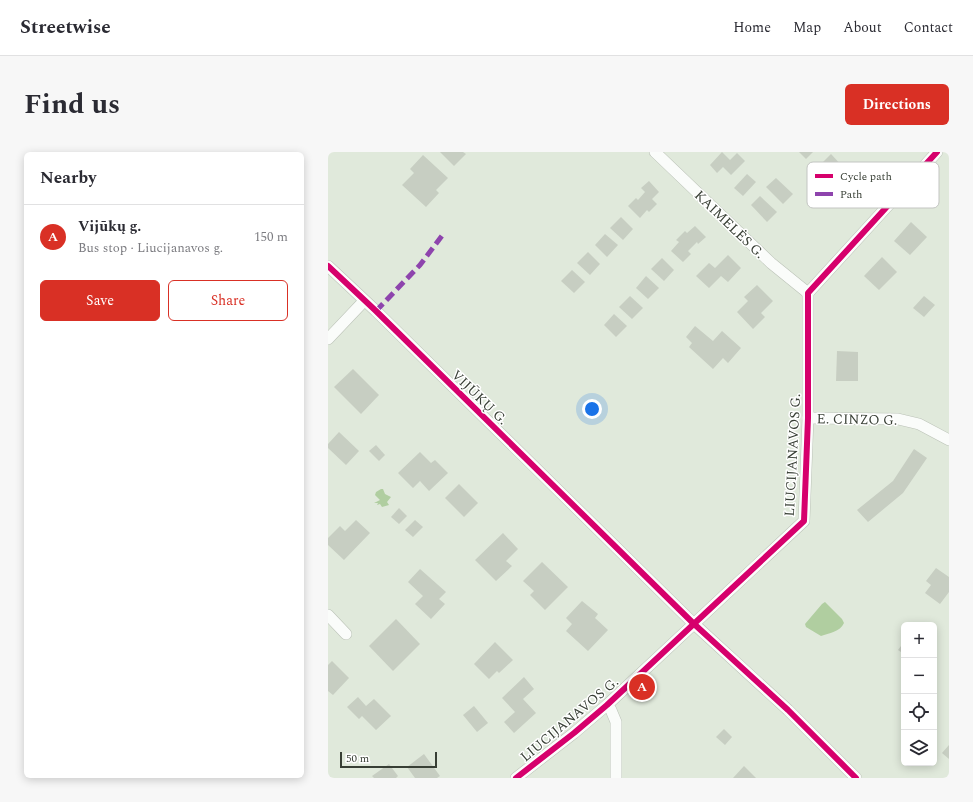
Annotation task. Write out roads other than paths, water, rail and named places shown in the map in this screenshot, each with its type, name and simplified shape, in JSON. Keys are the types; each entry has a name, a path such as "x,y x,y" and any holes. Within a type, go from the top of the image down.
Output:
{"street":[{"name":"KAIMELĖS G.","path":"655,152 771,263 808,293"},
{"path":"928,162 937,152"},
{"path":"808,293 886,208"},
{"name":"VIJŪKŲ G.","path":"328,266 694,623 788,710 856,778"},
{"name":"LIUCIJANAVOS G.","path":"516,778 607,705 804,521 808,418 808,293"},
{"path":"328,339 364,301"},
{"name":"E. CINZO G.","path":"808,418 898,419 919,424 949,440"},
{"path":"328,615 346,634"},
{"path":"607,705 616,722 616,778"}],"place":[{"name":"Vijūkų g.","path":"642,687"}]}
